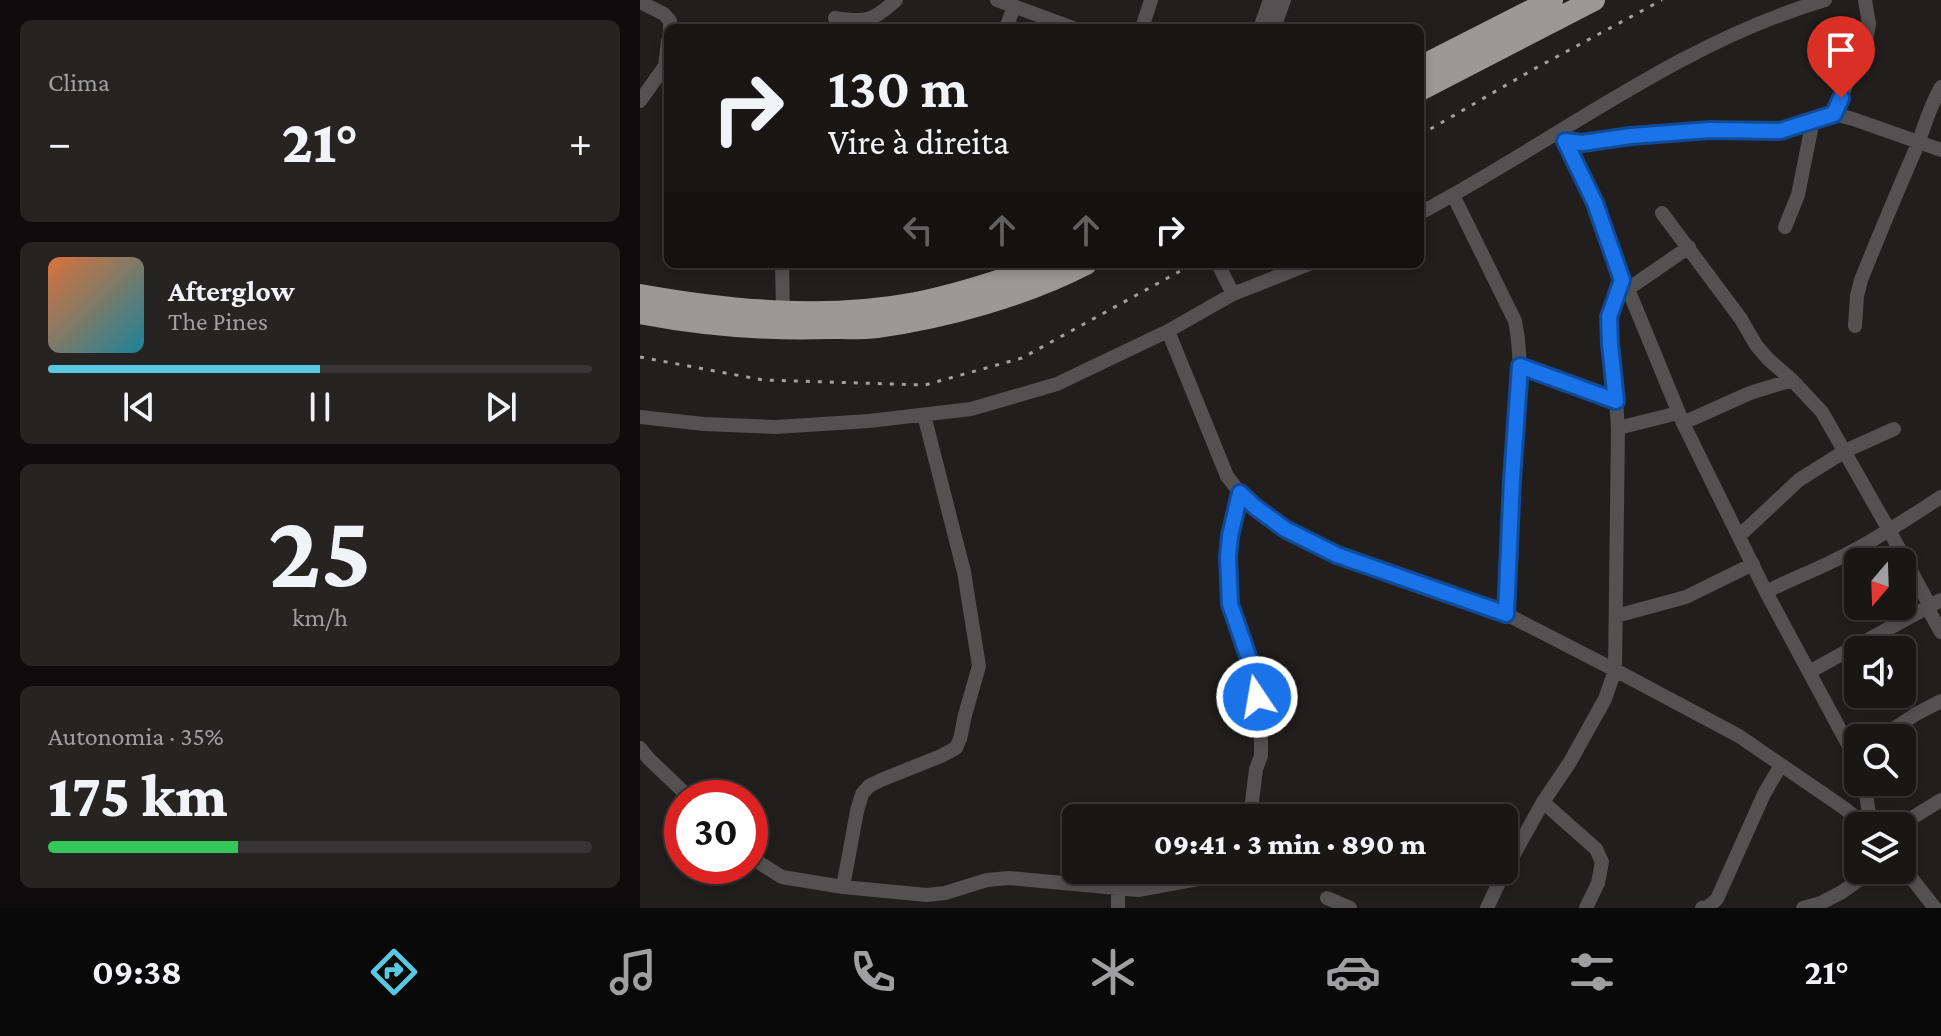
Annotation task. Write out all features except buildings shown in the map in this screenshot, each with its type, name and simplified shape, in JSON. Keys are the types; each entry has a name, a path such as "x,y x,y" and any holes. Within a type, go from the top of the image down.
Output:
{"highway":[{"path":"1424,65 1552,0"},
{"path":"1424,88 1594,0"},
{"path":"640,295 739,309 846,311 914,303 1034,268"},
{"path":"640,313 746,327 875,327 930,318 1013,295 1077,268"}],"street":[{"path":"835,18 868,21 896,0"},
{"path":"997,0 1062,24"},
{"path":"1143,24 1151,0"},
{"path":"1261,24 1270,0"},
{"path":"1275,24 1284,0"},
{"path":"1424,211 1560,138 1625,92 1717,43 1753,25 1825,0"},
{"path":"1834,114 1866,41 1869,24 1865,0"},
{"path":"640,2 664,14 670,24"},
{"path":"1008,24 1014,7"},
{"path":"640,101 664,72"},
{"path":"1855,326 1861,280 1922,126 1941,87"},
{"path":"1560,138 1582,143 1710,130 1772,132 1834,114 1941,150"},
{"path":"1785,227 1798,195 1813,120"},
{"path":"1560,138 1595,203 1680,418 1766,592 1844,734"},
{"path":"1453,195 1515,321 1518,340 1520,366 1506,614"},
{"path":"1662,213 1741,319 1756,345 1822,412 1933,605 1941,632"},
{"path":"1487,908 1543,802 1605,699 1615,670 1618,428 1609,317 1625,284 1689,247"},
{"path":"782,268 783,311"},
{"path":"1220,268 1233,294"},
{"path":"640,417 776,427 869,421 971,409 1057,384 1168,331 1233,294 1299,268"},
{"path":"1168,331 1227,476 1255,507 1285,529 1337,555 1506,614 1739,736 1849,812"},
{"path":"1520,366 1616,401"},
{"path":"1618,428 1680,418 1792,380"},
{"path":"843,887 862,794 881,780 956,748 979,666 964,572 924,415"},
{"path":"1739,536 1799,480 1845,451 1894,429"},
{"path":"1240,493 1228,557 1230,604 1248,656 1257,697 1261,756 1256,769 1252,804"},
{"path":"1766,592 1830,563 1941,497"},
{"path":"1616,616 1686,597 1753,564"},
{"path":"1809,672 1933,605"},
{"path":"1901,724 1941,701"},
{"path":"640,748 671,780"},
{"path":"1702,908 1717,899 1764,794 1781,765"},
{"path":"1916,815 1941,800"},
{"path":"1543,802 1596,849 1602,862 1598,883 1586,908"},
{"path":"768,868 782,877 843,887 927,895 945,893 987,880 1009,878 1138,890 1177,884"},
{"path":"1803,908 1821,903 1853,884"},
{"path":"1916,884 1935,908 1941,903"},
{"path":"1118,888 1118,908"},
{"path":"1327,898 1350,908"}],"railway":[{"path":"1424,133 1662,0"},
{"path":"640,357 763,380 925,385 1022,358 1186,268"}],"route":[{"path":"1257,697 1248,656 1230,604 1228,557 1240,493 1285,529 1337,555 1506,614 1520,366 1616,401 1609,317 1622,280 1595,203 1565,141 1582,143 1710,130 1780,131 1834,114 1841,98"}]}
